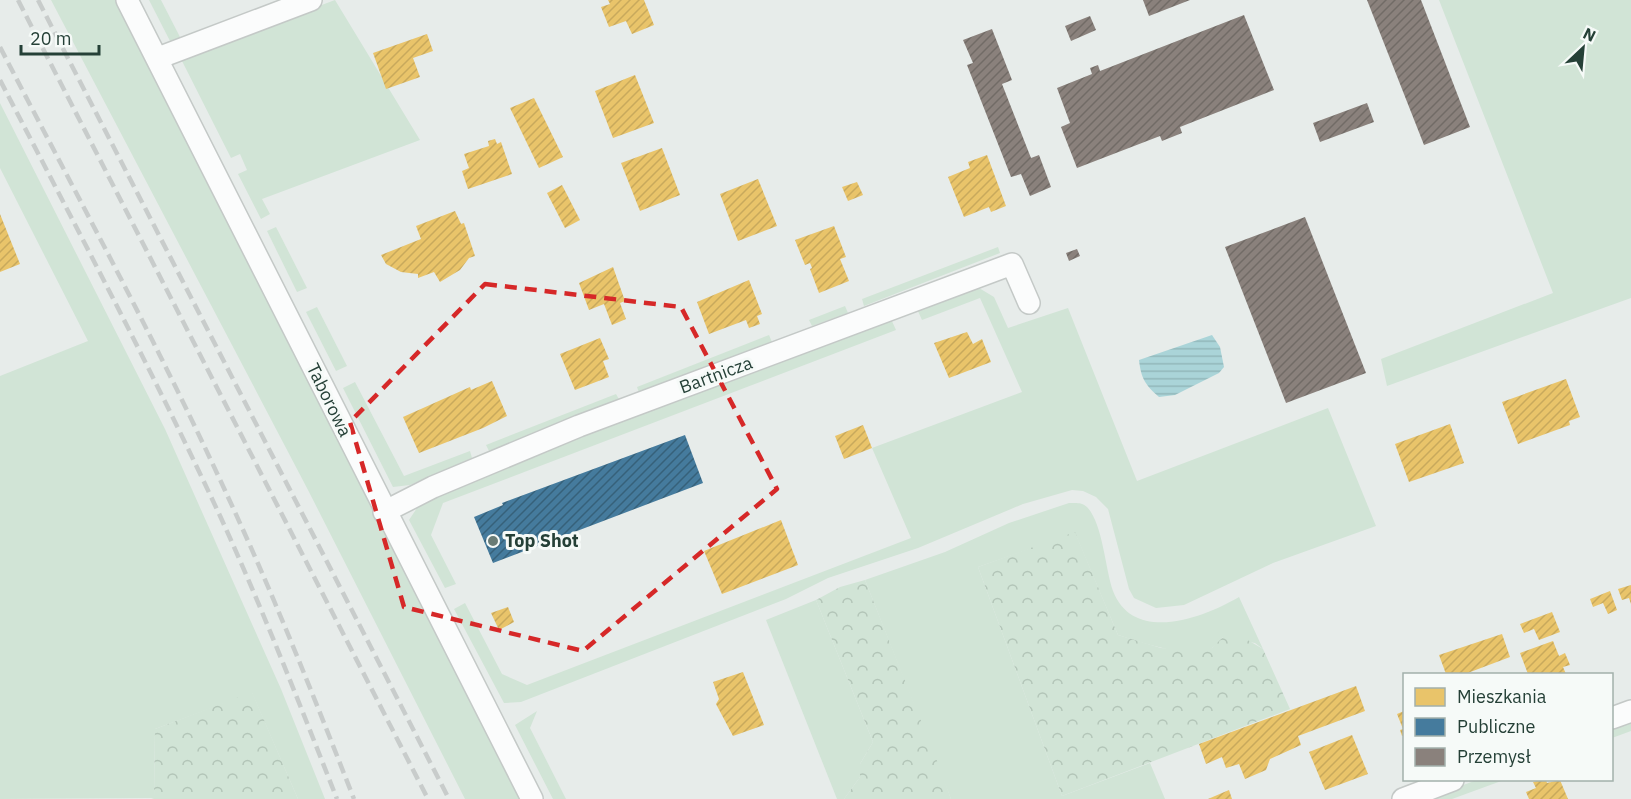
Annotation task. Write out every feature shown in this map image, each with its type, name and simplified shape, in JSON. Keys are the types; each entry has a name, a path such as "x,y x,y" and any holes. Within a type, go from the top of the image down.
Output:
{"street":[{"name":"Taborowa","path":"127,0 384,512 532,799"},
{"path":"158,58 311,0"},
{"name":"Bartnicza","path":"384,512 433,487 579,426 1012,264 1029,303"},
{"path":"1613,717 1631,711"},
{"path":"1403,799 1450,781"}],"highlighted area":[{"path":"485,284 681,307 777,489 583,651 404,607 350,422"}],"green space":[{"path":"51,0 117,0 520,799 465,799 308,490"},
{"path":"149,0 161,0 181,39 170,41"},
{"path":"335,0 420,140 262,199 270,214 261,219 238,174 247,170 240,154 231,158 182,61 221,43"},
{"path":"1439,0 1631,0 1631,298 1387,386 1381,359 1553,293"},
{"path":"0,103 165,429 281,689 325,799 298,799 252,693 155,729 154,798 0,799 0,376 88,341 0,168"},
{"path":"276,227 307,288 297,292 267,231"},
{"path":"998,247 1000,253 864,306 862,299"},
{"path":"979,288 994,297 1008,328 1068,308 1137,481 1328,408 1376,526 1273,563 1184,605 1156,608 1134,598 1129,589 1108,509 1096,497 1083,491 1072,490 1023,504 918,548 828,578 786,599 521,702 504,703 454,609 465,603 502,674 527,685 911,538 872,448 1022,392 980,298 922,320 917,309 968,289"},
{"path":"845,306 848,313 812,326 809,320"},
{"path":"317,307 347,366 336,371 306,312"},
{"path":"891,319 896,330 443,503 431,535 456,584 445,588 409,520 419,505 437,495 549,449"},
{"path":"769,335 772,342 639,393 637,387"},
{"path":"355,382 404,476 470,451 472,458 410,485 393,487 343,388"},
{"path":"616,394 620,401 489,451 486,445"},
{"path":"1069,503 1079,503 1087,507 1097,524 1113,591 1123,608 1137,618 1153,622 1171,622 1208,612 1239,597 1263,649 1255,643 1223,637 1213,647 1203,651 1179,651 1118,635 1075,533 978,567 1062,796 1150,763 1165,799 951,799 865,580 945,552 1009,523"},
{"path":"1075,532 1118,635 1161,648 1195,650 1212,648 1223,637 1239,635 1263,649 1290,709 1062,796 978,567"},
{"path":"865,580 951,799 844,799 860,777 860,764 873,742 816,600 840,587"},
{"path":"816,600 873,742 860,764 860,777 844,799 837,799 766,620"},
{"path":"252,692 298,799 151,799 154,798 155,729"},
{"path":"537,711 530,728 566,799 553,799 515,725"},
{"path":"1631,721 1631,731 1613,738 1613,729"},
{"path":"1474,781 1501,781 1452,799 1425,799"}],"water":[{"path":"1212,335 1220,347 1224,367 1219,373 1175,395 1159,397 1147,385 1139,360"}],"building: Mieszkania":[{"path":"608,0 644,0 654,25 632,34 626,21 609,27 601,7 610,4"},
{"path":"427,34 433,51 413,58 420,77 386,89 373,53"},
{"path":"635,75 654,123 613,138 595,91"},
{"path":"534,98 563,157 539,168 510,108"},
{"path":"495,139 497,144 501,142 512,174 468,189 462,171 469,168 464,154 489,146 488,141"},
{"path":"662,148 680,195 640,211 621,163"},
{"path":"987,155 1006,206 991,212 989,207 964,217 948,177 970,168 968,162"},
{"path":"758,179 777,226 738,241 720,194"},
{"path":"857,182 863,195 848,201 842,187"},
{"path":"562,185 580,220 565,228 547,193"},
{"path":"455,211 461,224 464,223 475,256 469,258 460,270 440,282 434,272 418,278 418,274 401,272 386,264 381,255 421,239 416,226"},
{"path":"0,214 20,264 0,272"},
{"path":"834,226 846,257 840,259 849,281 819,293 810,263 805,265 795,240"},
{"path":"613,267 625,301 620,303 626,319 612,325 604,304 589,310 579,283"},
{"path":"749,280 762,314 757,316 760,324 749,328 746,320 709,334 697,302"},
{"path":"967,332 973,344 982,339 991,362 949,378 934,343"},
{"path":"600,338 609,359 603,361 609,377 575,390 560,354"},
{"path":"1566,379 1580,417 1569,421 1570,425 1518,444 1502,402"},
{"path":"492,381 507,416 419,453 403,417 470,387 471,390"},
{"path":"1450,424 1464,463 1409,482 1395,444"},
{"path":"863,425 872,448 844,459 835,436"},
{"path":"781,520 798,565 722,594 704,551"},
{"path":"1631,585 1631,604 1629,598 1622,600 1618,589"},
{"path":"1610,591 1617,610 1608,614 1603,603 1593,607 1590,599"},
{"path":"508,607 514,622 499,630 491,613"},
{"path":"1552,612 1560,632 1539,640 1534,629 1524,633 1520,624"},
{"path":"1502,634 1510,657 1468,673 1446,673 1439,655"},
{"path":"1553,641 1559,656 1565,653 1570,665 1563,667 1566,673 1528,673 1520,653"},
{"path":"743,672 764,725 733,736 716,704 719,699 713,682"},
{"path":"1356,686 1365,711 1298,736 1301,745 1270,759 1266,770 1245,779 1239,764 1226,768 1222,757 1206,764 1199,744"},
{"path":"1403,711 1403,729 1397,714"},
{"path":"1352,735 1368,774 1325,790 1309,752"},
{"path":"1560,781 1568,799 1529,799 1526,792 1536,788 1533,782"},
{"path":"1229,790 1232,799 1208,799"}],"building: Publiczne":[{"path":"685,435 703,483 493,563 474,517 503,505 502,503"}],"building: Przemysł":[{"path":"1143,0 1190,0 1149,16"},
{"path":"1367,0 1421,0 1470,127 1424,145"},
{"path":"1244,15 1274,90 1180,127 1182,133 1162,141 1160,136 1077,168 1061,127 1070,123 1057,88 1092,74 1090,68 1098,65 1100,71"},
{"path":"1090,16 1096,30 1071,41 1065,26"},
{"path":"992,29 1012,80 1002,84 1031,158 1039,155 1051,187 1030,196 1021,174 1011,177 967,65 973,63 963,40"},
{"path":"1367,103 1374,122 1320,142 1313,123"},
{"path":"1305,217 1366,373 1286,403 1225,247"},
{"path":"1077,249 1080,256 1069,261 1066,253"}],"railway":[{"path":"18,0 428,799"},
{"path":"38,0 449,799"},
{"path":"0,47 117,270 201,440 278,609 354,799"},
{"path":"0,80 141,353 221,518 337,799"}],"place":[{"name":"Top Shot","path":"493,541"}]}
